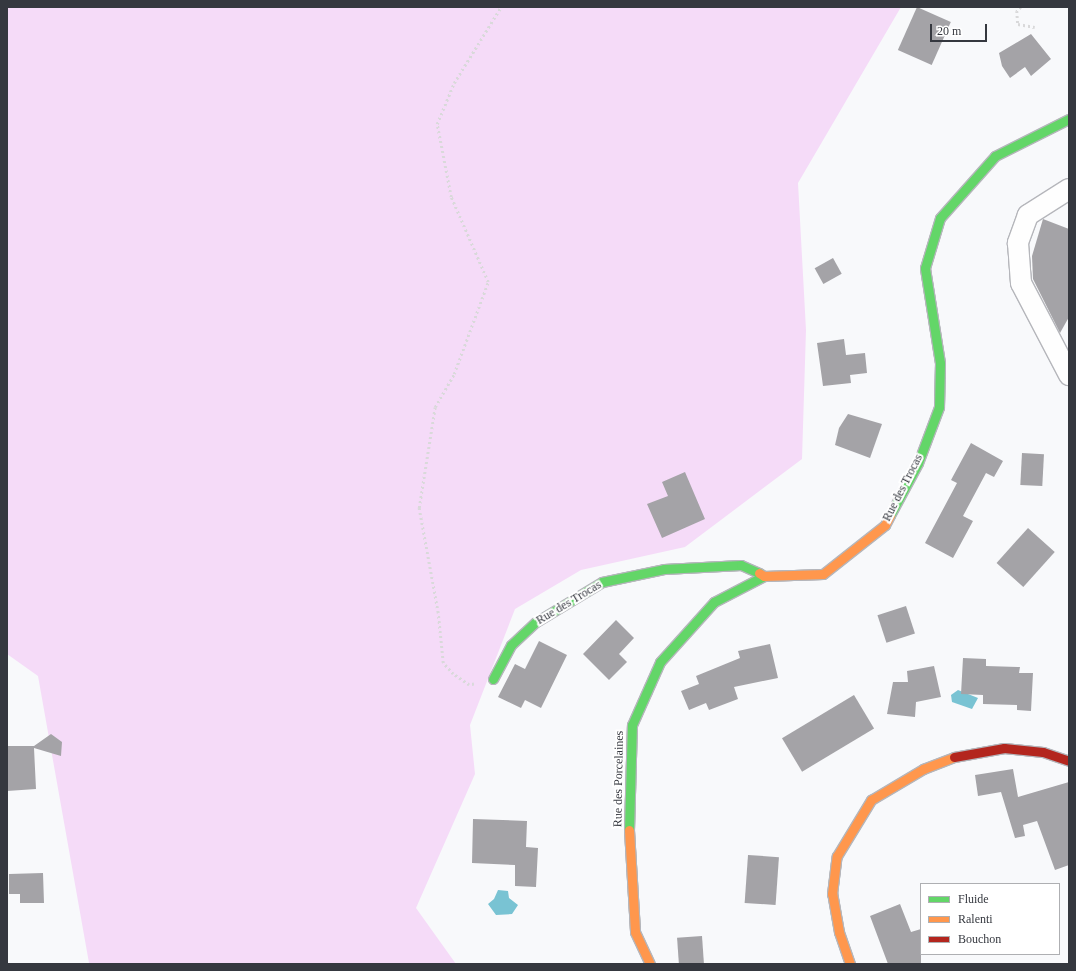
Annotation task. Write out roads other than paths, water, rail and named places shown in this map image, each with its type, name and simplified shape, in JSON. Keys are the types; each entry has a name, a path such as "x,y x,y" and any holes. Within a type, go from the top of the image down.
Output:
{"street":[{"name":"Rue des Trocas","path":"493,679 511,645 536,622 602,582 664,569 733,565 741,565 764,576 823,574 885,525 918,463 939,407 940,363 924,268 940,218 995,156 1069,119"},
{"path":"1069,189 1028,215 1018,243 1022,283 1069,375"},
{"name":"Rue des Porcelaines","path":"650,964 635,932 628,810 632,725 660,662 714,602 764,576"},
{"path":"850,964 839,932 832,894 837,856 871,800 923,769 960,755 1004,748 1043,752 1069,761"}],"water":[{"path":"958,690 978,698 972,709 952,702 951,695"},
{"path":"498,890 508,891 509,898 518,905 512,914 496,915 488,904 494,899"}]}
